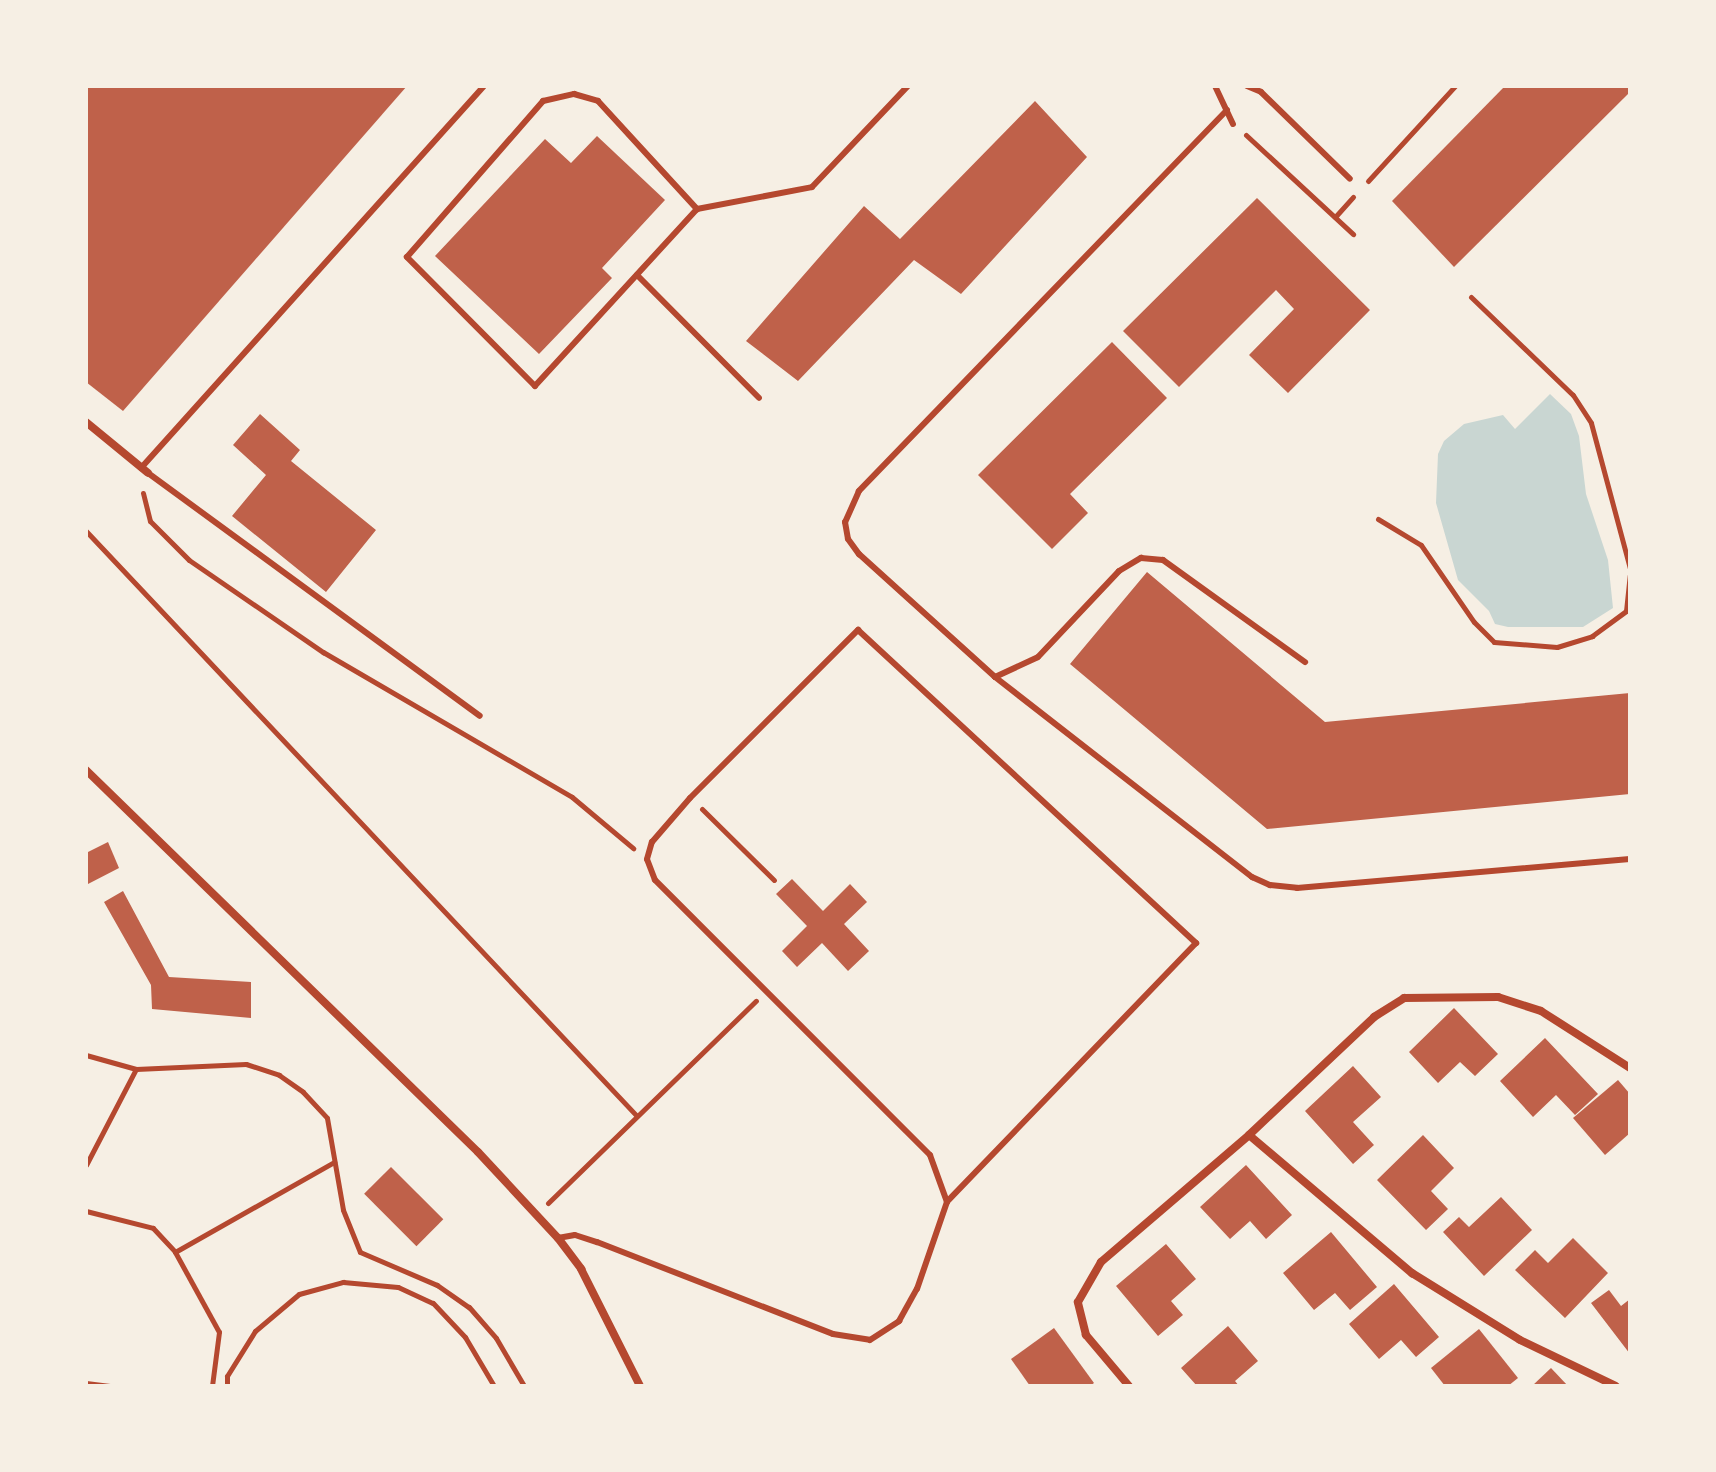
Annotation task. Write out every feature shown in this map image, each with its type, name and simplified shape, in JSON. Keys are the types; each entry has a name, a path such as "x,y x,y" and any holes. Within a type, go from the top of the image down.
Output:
{"street":[{"path":"86,422 145,471"},
{"path":"86,770 558,1238 581,1269 640,1386"},
{"path":"1129,1386 1086,1335 1078,1302 1101,1262 1249,1135 1374,1017 1404,998 1498,997 1541,1011 1630,1068"},
{"path":"1249,1135 1412,1273 1520,1340 1616,1386"}],"lane":[{"path":"480,716 145,471 484,86"},
{"path":"697,209 598,101 574,94 543,101 407,257 535,386 697,209 812,187 908,86"},
{"path":"1215,86 1233,124"},
{"path":"1247,86 1261,92 1350,179"},
{"path":"1227,110 848,506 848,539 859,554 995,677 1252,877 1270,885 1297,888 1630,859"},
{"path":"637,275 759,398"},
{"path":"995,677 1038,657 1119,571 1141,558 1163,560 1305,662"},
{"path":"558,1238 575,1235 597,1242 833,1334 870,1340 899,1321 917,1289 947,1202 1196,943 858,630 690,798 652,842 647,859 655,880 930,1155 947,1202"}],"path":[{"path":"1335,217 1455,86"},
{"path":"1233,124 1353,234"},
{"path":"1378,519 1421,545 1494,642 1557,647 1592,636 1626,611 1630,572 1591,423 1573,395 1471,297"},
{"path":"145,471 150,521 189,560 323,652 572,797 647,859"},
{"path":"86,531 636,1115"},
{"path":"690,798 774,880"},
{"path":"537,1216 636,1115 767,991"},
{"path":"86,1055 136,1069 246,1064 279,1075 327,1118 343,1210 360,1252 437,1285 469,1307 496,1338 524,1386"},
{"path":"86,1165 136,1069"},
{"path":"175,1252 334,1162"},
{"path":"86,1211 153,1228 175,1252 219,1332 212,1386"},
{"path":"227,1386 227,1376 255,1331 299,1294 343,1282 398,1287 433,1303 465,1337 494,1386"},
{"path":"86,1383 110,1386"}],"shaded area":[{"path":"1550,394 1571,414 1579,436 1586,494 1608,560 1613,608 1583,627 1508,627 1495,624 1489,611 1458,580 1436,503 1438,454 1444,441 1464,424 1503,415 1515,429"}],"building":[{"path":"86,86 407,86 123,411 86,382"},
{"path":"1505,86 1630,86 1630,92 1454,267 1392,201"},
{"path":"1035,101 1087,157 961,294 914,260 798,381 746,341 864,206 900,239"},
{"path":"597,136 665,200 602,268 612,278 539,354 435,256 545,139 571,163"},
{"path":"1257,198 1370,310 1288,393 1249,355 1294,309 1276,290 1179,387 1123,331"},
{"path":"1112,342 1167,398 1070,494 1088,513 1052,549 978,475"},
{"path":"260,414 300,450 291,461 376,530 326,592 232,516 266,475 233,445"},
{"path":"1147,572 1325,722 1630,693 1630,794 1267,829 1070,664"},
{"path":"108,842 119,868 88,884 86,853"},
{"path":"792,879 823,911 850,884 867,902 844,924 869,951 848,971 822,943 797,967 782,951 807,926 776,894"},
{"path":"123,891 169,977 251,982 251,1018 152,1009 151,985 104,902"},
{"path":"1454,1008 1498,1054 1475,1076 1460,1062 1438,1083 1409,1052"},
{"path":"1545,1038 1598,1094 1575,1115 1556,1095 1533,1117 1500,1081"},
{"path":"1353,1066 1381,1097 1353,1122 1374,1145 1353,1164 1305,1111"},
{"path":"1618,1080 1630,1094 1630,1133 1605,1155 1573,1118"},
{"path":"1423,1135 1454,1168 1431,1191 1448,1209 1426,1230 1377,1180"},
{"path":"1246,1165 1292,1215 1266,1239 1250,1221 1230,1239 1200,1207"},
{"path":"391,1167 443,1219 416,1246 364,1194"},
{"path":"1501,1197 1532,1230 1484,1276 1443,1232 1459,1217 1469,1227"},
{"path":"1331,1232 1377,1287 1350,1310 1335,1293 1314,1310 1283,1273"},
{"path":"1573,1238 1608,1273 1565,1318 1515,1270 1535,1250 1548,1263"},
{"path":"1166,1244 1196,1279 1171,1301 1183,1315 1158,1336 1116,1286"},
{"path":"1394,1284 1439,1337 1416,1357 1401,1340 1379,1359 1349,1324"},
{"path":"1609,1290 1621,1306 1630,1299 1630,1354 1591,1303"},
{"path":"1228,1326 1258,1361 1235,1381 1239,1386 1197,1386 1181,1368"},
{"path":"1054,1328 1094,1383 1090,1386 1030,1386 1011,1359"},
{"path":"1479,1329 1518,1378 1508,1386 1445,1386 1431,1368"},
{"path":"1551,1368 1568,1386 1532,1386"}]}
